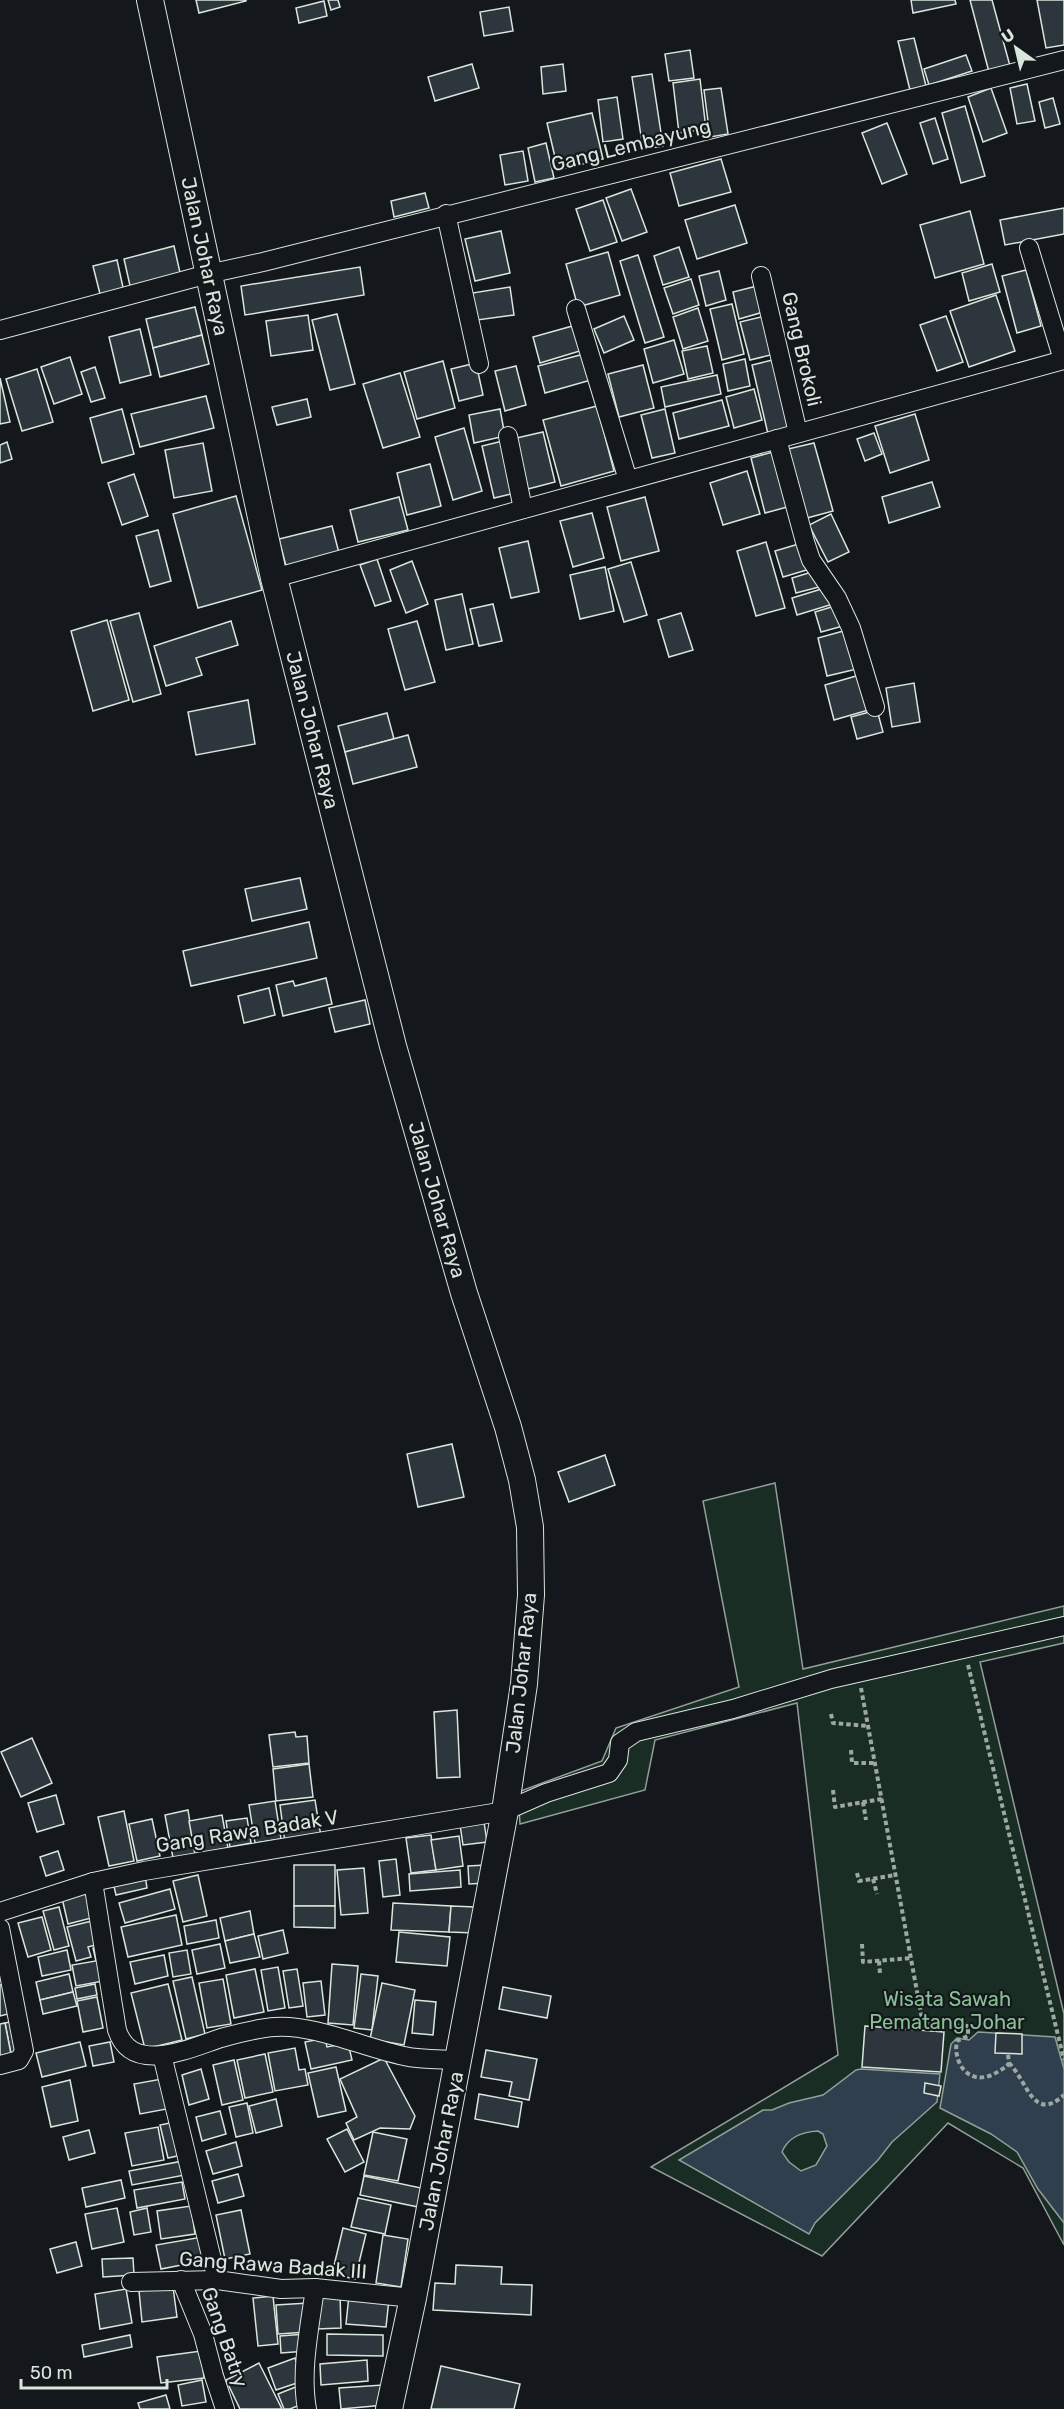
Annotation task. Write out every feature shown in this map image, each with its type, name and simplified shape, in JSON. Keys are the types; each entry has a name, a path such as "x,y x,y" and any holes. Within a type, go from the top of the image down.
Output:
{"street":[{"name":"Jalan Johar Raya","path":"150,0 274,578 393,1046 464,1293 508,1427 522,1480 530,1527 531,1595 524,1684 505,1811 390,2409"},
{"name":"Gang Lembayung","path":"0,330 208,274 1064,60"},
{"path":"446,214 479,364"},
{"path":"274,578 1063,360 1029,248"},
{"name":"Gang Brokoli","path":"761,276 798,433"},
{"path":"576,309 628,480"},
{"path":"508,436 523,509"},
{"path":"777,439 805,542 812,560 837,598 851,628 875,707"},
{"name":"Gang Rawa Badak V","path":"0,1912 93,1882 144,1871 505,1811 546,1792 609,1773 618,1760 621,1743 636,1732 733,1709 858,1673 1064,1626"},
{"path":"93,1882 120,2039 124,2046 138,2054 162,2055 184,2051 248,2031 277,2026 314,2031 405,2057 458,2060"},
{"path":"0,1928 24,2051 19,2060 0,2065"},
{"path":"162,2055 217,2280"},
{"name":"Gang Batry","path":"181,2280 203,2334 225,2409"},
{"name":"Gang Rawa Badak III","path":"131,2282 217,2280 281,2289 315,2288 413,2298"},
{"path":"307,2409 308,2341 315,2288"}],"path":[{"path":"964,1649 1064,2060"},
{"path":"858,1673 925,2031"},
{"path":"831,1713 834,1723 868,1726"},
{"path":"850,1750 852,1763 875,1763"},
{"path":"833,1790 835,1807 882,1799"},
{"path":"863,1802 866,1820"},
{"path":"857,1873 859,1881 896,1875"},
{"path":"873,1879 877,1894"},
{"path":"862,1944 863,1962 911,1958"},
{"path":"879,1960 880,1974"},
{"path":"923,2024 968,2026 968,2036 957,2041 955,2048 958,2062 964,2070 975,2076 987,2077 1009,2063"},
{"path":"1008,2054 1009,2063 1019,2073 1031,2097 1041,2105 1049,2106 1064,2095"}],"green space":[{"name":"Wisata Sawah Pematang Johar","path":"775,1483 803,1669 1064,1606 1064,1643 980,1662 1064,2014 1064,2245 1023,2168 948,2123 822,2256 651,2167 838,2055 797,1703 655,1740 645,1790 520,1824 518,1792 602,1761 616,1728 739,1687 703,1501"}],"water":[{"path":"978,2032 1055,2037 1064,2069 1064,2223 1038,2189 1017,2152 991,2134 940,2108 951,2044 957,2038 969,2040"},
{"path":"856,2070 940,2074 937,2102 892,2142 878,2160 815,2223 809,2234 679,2160 763,2110 772,2110 789,2103 823,2095","holes":["818,2131 823,2134 827,2146 816,2165 801,2171 789,2162 782,2152 796,2136"]}],"building":[{"path":"196,0 246,0 246,1 199,13"},
{"path":"328,0 338,0 340,7 331,10"},
{"path":"911,0 955,0 956,4 913,13"},
{"path":"970,0 992,0 1010,66 989,72"},
{"path":"1037,0 1064,0 1064,45 1046,48"},
{"path":"324,1 327,16 299,23 296,8"},
{"path":"509,7 513,31 484,36 480,12"},
{"path":"914,38 926,86 910,90 898,41"},
{"path":"690,50 694,78 669,81 665,54"},
{"path":"966,55 972,71 929,85 924,69"},
{"path":"472,64 479,88 435,101 428,77"},
{"path":"563,64 566,91 543,94 541,67"},
{"path":"652,74 663,146 643,149 632,77"},
{"path":"700,79 706,129 679,133 673,83"},
{"path":"1027,84 1035,121 1017,124 1010,88"},
{"path":"721,88 728,134 710,137 704,90"},
{"path":"991,88 1007,133 983,142 968,97"},
{"path":"617,97 623,139 603,142 598,100"},
{"path":"1053,98 1060,124 1045,128 1039,102"},
{"path":"965,106 985,176 961,183 942,113"},
{"path":"592,113 603,159 558,170 547,123"},
{"path":"935,118 948,159 933,164 920,123"},
{"path":"887,123 907,174 882,184 862,133"},
{"path":"546,143 554,178 535,182 528,148"},
{"path":"523,151 528,181 505,185 500,155"},
{"path":"721,159 731,192 679,206 670,173"},
{"path":"631,189 647,232 622,241 606,198"},
{"path":"425,193 429,208 394,217 391,201"},
{"path":"603,200 617,242 590,251 576,209"},
{"path":"735,205 747,243 697,259 685,220"},
{"path":"1064,208 1064,234 1005,245 1000,220"},
{"path":"970,211 984,264 935,278 920,225"},
{"path":"501,231 510,273 475,281 465,239"},
{"path":"174,246 181,277 131,290 124,259"},
{"path":"679,247 689,277 663,285 654,256"},
{"path":"608,252 620,295 578,307 566,264"},
{"path":"638,255 664,337 645,343 620,261"},
{"path":"117,260 124,292 101,298 93,266"},
{"path":"992,264 1000,292 969,301 962,273"},
{"path":"360,267 364,295 245,315 241,286"},
{"path":"1026,270 1041,326 1017,333 1002,276"},
{"path":"719,271 726,300 706,306 699,276"},
{"path":"691,279 699,305 673,314 664,288"},
{"path":"761,285 767,311 739,319 733,292"},
{"path":"510,287 514,315 470,321 466,294"},
{"path":"996,295 1015,351 969,367 950,311"},
{"path":"732,304 744,354 722,360 710,309"},
{"path":"195,307 202,335 153,348 146,319"},
{"path":"698,308 708,341 683,349 673,317"},
{"path":"337,314 355,384 330,390 312,320"},
{"path":"308,315 313,350 271,356 266,321"},
{"path":"769,315 779,353 750,360 740,322"},
{"path":"624,316 634,340 604,353 594,329"},
{"path":"946,316 963,362 937,371 920,325"},
{"path":"576,325 583,350 540,363 533,337"},
{"path":"140,329 151,375 120,383 109,337"},
{"path":"202,335 209,364 160,377 153,348"},
{"path":"674,340 684,374 653,383 644,349"},
{"path":"707,346 713,373 688,379 682,351"},
{"path":"584,354 591,380 545,393 538,366"},
{"path":"70,357 82,394 54,404 41,367"},
{"path":"745,359 750,386 728,391 723,364"},
{"path":"777,359 793,428 768,434 752,365"},
{"path":"443,361 455,408 417,419 404,372"},
{"path":"476,363 483,395 459,401 451,369"},
{"path":"643,365 654,408 619,417 608,374"},
{"path":"516,366 526,405 505,411 495,371"},
{"path":"95,367 105,398 91,402 81,372"},
{"path":"37,369 53,422 22,431 6,379"},
{"path":"400,373 420,437 383,448 363,384"},
{"path":"717,375 721,394 665,407 661,387"},
{"path":"0,378 10,422 0,424"},
{"path":"754,389 762,420 734,428 726,397"},
{"path":"206,396 214,428 140,447 131,414"},
{"path":"307,399 311,417 277,425 272,407"},
{"path":"722,400 729,426 679,439 673,413"},
{"path":"597,406 614,471 561,486 543,420"},
{"path":"122,409 134,454 102,463 90,418"},
{"path":"500,409 505,436 474,443 469,415"},
{"path":"665,409 675,453 652,458 641,415"},
{"path":"915,414 929,460 890,473 875,426"},
{"path":"464,428 482,491 453,500 435,437"},
{"path":"543,432 555,482 524,490 512,439"},
{"path":"874,433 882,454 865,461 857,439"},
{"path":"507,440 519,492 494,498 482,446"},
{"path":"7,442 12,459 0,463 0,445"},
{"path":"203,443 212,491 174,498 165,450"},
{"path":"814,443 833,511 807,518 788,449"},
{"path":"776,451 791,506 765,513 751,458"},
{"path":"430,464 441,506 407,515 397,473"},
{"path":"747,471 760,514 723,525 710,483"},
{"path":"134,474 148,516 122,525 108,483"},
{"path":"932,482 940,507 889,523 882,497"},
{"path":"236,496 262,590 198,608 173,514"},
{"path":"399,497 408,530 358,542 350,510"},
{"path":"645,497 659,551 621,561 607,507"},
{"path":"592,513 604,558 573,567 560,521"},
{"path":"831,514 849,552 828,562 809,525"},
{"path":"332,526 339,553 286,566 279,539"},
{"path":"158,530 171,581 150,587 136,536"},
{"path":"528,541 539,592 511,598 499,548"},
{"path":"766,542 785,608 756,616 737,551"},
{"path":"802,543 810,569 783,577 775,551"},
{"path":"377,559 391,601 375,606 360,565"},
{"path":"412,561 428,604 406,613 390,570"},
{"path":"631,562 647,615 624,622 608,569"},
{"path":"605,567 614,611 580,619 570,575"},
{"path":"815,571 819,587 796,593 792,578"},
{"path":"828,587 833,604 797,615 792,598"},
{"path":"462,594 473,644 446,650 435,600"},
{"path":"493,604 502,641 479,646 470,609"},
{"path":"838,605 843,626 821,632 815,612"},
{"path":"139,613 161,694 133,702 110,621"},
{"path":"681,613 693,650 669,657 658,620"},
{"path":"107,620 129,700 93,711 71,631"},
{"path":"231,621 238,645 196,658 202,675 166,686 154,646"},
{"path":"417,621 435,682 405,690 388,629"},
{"path":"847,630 857,669 827,676 818,638"},
{"path":"863,674 872,709 834,720 825,685"},
{"path":"914,683 920,722 892,727 886,688"},
{"path":"248,700 255,744 196,755 188,712"},
{"path":"877,710 883,732 857,739 851,717"},
{"path":"387,713 394,739 345,752 338,726"},
{"path":"408,735 417,767 353,784 345,752"},
{"path":"300,878 307,909 252,921 245,889"},
{"path":"309,922 317,958 191,986 183,951"},
{"path":"326,978 332,1004 283,1016 276,985 293,981 295,986"},
{"path":"269,988 275,1015 244,1023 238,996"},
{"path":"365,1000 370,1024 335,1032 329,1008"},
{"path":"452,1444 464,1497 418,1507 407,1454"},
{"path":"605,1455 615,1485 569,1502 558,1472"},
{"path":"457,1710 460,1777 437,1778 434,1712"},
{"path":"295,1732 296,1737 307,1736 309,1763 273,1767 269,1735"},
{"path":"32,1738 52,1783 21,1797 1,1752"},
{"path":"309,1764 313,1797 276,1801 273,1769"},
{"path":"56,1795 64,1824 37,1832 28,1803"},
{"path":"315,1800 321,1837 285,1843 280,1805"},
{"path":"275,1801 281,1839 255,1843 249,1805"},
{"path":"188,1810 195,1854 173,1858 165,1815"},
{"path":"124,1811 134,1861 109,1866 98,1817"},
{"path":"222,1815 228,1848 195,1854 189,1821"},
{"path":"247,1818 251,1843 230,1847 226,1821"},
{"path":"152,1819 160,1856 137,1861 129,1824"},
{"path":"484,1822 487,1842 463,1845 460,1825"},
{"path":"431,1835 436,1870 411,1873 406,1838"},
{"path":"459,1836 463,1866 436,1870 431,1840"},
{"path":"58,1851 64,1870 46,1876 40,1857"},
{"path":"396,1859 400,1895 383,1897 379,1861"},
{"path":"294,1865 335,1865 335,1906 294,1906"},
{"path":"486,1865 487,1883 469,1884 468,1866"},
{"path":"364,1868 368,1913 341,1915 337,1870"},
{"path":"460,1870 461,1887 410,1891 409,1874"},
{"path":"145,1875 147,1888 116,1895 113,1882"},
{"path":"198,1875 207,1916 183,1922 173,1881"},
{"path":"170,1889 175,1909 125,1923 119,1903"},
{"path":"89,1892 95,1917 68,1924 62,1898"},
{"path":"393,1903 451,1906 449,1932 391,1930"},
{"path":"294,1906 335,1906 335,1928 294,1927"},
{"path":"451,1906 476,1907 475,1933 449,1932"},
{"path":"59,1907 69,1946 54,1950 43,1911"},
{"path":"250,1911 254,1934 225,1941 220,1918"},
{"path":"176,1915 182,1945 128,1957 121,1927"},
{"path":"42,1917 51,1950 28,1957 18,1923"},
{"path":"96,1920 102,1943 88,1947 91,1957 76,1961 67,1927"},
{"path":"216,1920 219,1938 187,1944 184,1926"},
{"path":"283,1930 288,1953 263,1959 258,1936"},
{"path":"399,1932 450,1937 447,1966 396,1962"},
{"path":"254,1934 260,1957 230,1963 225,1941"},
{"path":"220,1944 225,1968 197,1974 192,1950"},
{"path":"102,1946 109,1980 76,1986 72,1965 96,1961 93,1948"},
{"path":"67,1950 71,1970 42,1976 38,1957"},
{"path":"187,1950 191,1974 173,1977 169,1953"},
{"path":"164,1955 168,1976 135,1984 130,1962"},
{"path":"332,1964 358,1966 353,2025 328,2023"},
{"path":"278,1967 285,2008 268,2011 261,1970"},
{"path":"255,1969 264,2012 234,2018 226,1975"},
{"path":"297,1969 303,2006 289,2008 283,1971"},
{"path":"69,1974 73,1992 40,2000 36,1982"},
{"path":"361,1974 378,1976 372,2030 354,2028"},
{"path":"192,1977 205,2034 186,2039 173,1981"},
{"path":"223,1979 231,2024 207,2028 199,1983"},
{"path":"321,1981 325,2015 307,2017 303,1983"},
{"path":"10,1983 16,2012 0,2016 0,1985"},
{"path":"382,1983 415,1990 404,2045 370,2039"},
{"path":"95,1984 97,1995 77,1999 75,1988"},
{"path":"168,1984 182,2040 145,2049 131,1993"},
{"path":"503,1987 551,1996 547,2018 499,2009"},
{"path":"73,1992 77,2006 43,2014 40,2000"},
{"path":"97,1997 103,2028 83,2032 77,2001"},
{"path":"415,2000 436,2002 433,2035 412,2033"},
{"path":"18,2020 24,2051 11,2054 5,2023"},
{"path":"5,2023 11,2054 0,2056 0,2024"},
{"path":"865,2026 944,2032 941,2072 862,2067"},
{"path":"996,2033 1022,2034 1022,2054 995,2053"},
{"path":"325,2038 327,2047 348,2043 352,2060 311,2069 305,2042"},
{"path":"80,2042 86,2066 42,2077 36,2053"},
{"path":"110,2042 114,2062 93,2066 89,2046"},
{"path":"295,2048 299,2070 305,2069 308,2085 275,2091 268,2053"},
{"path":"486,2050 537,2059 529,2100 509,2096 512,2082 481,2077"},
{"path":"265,2054 273,2092 245,2098 237,2060"},
{"path":"384,2058 415,2116 410,2129 380,2128 354,2140 346,2123 357,2117 340,2079"},
{"path":"234,2060 243,2100 222,2105 213,2065"},
{"path":"336,2067 346,2111 318,2117 308,2073"},
{"path":"201,2069 209,2099 189,2105 182,2075"},
{"path":"167,2078 172,2108 140,2114 134,2084"},
{"path":"70,2080 78,2121 51,2127 42,2087"},
{"path":"925,2083 941,2086 939,2096 924,2093"},
{"path":"479,2094 522,2102 518,2127 475,2119"},
{"path":"276,2099 282,2126 256,2133 249,2106"},
{"path":"247,2103 253,2133 236,2137 229,2107"},
{"path":"220,2111 226,2134 202,2141 196,2117"},
{"path":"175,2122 182,2155 168,2158 160,2125"},
{"path":"158,2127 164,2160 132,2166 125,2133"},
{"path":"347,2129 364,2162 345,2172 327,2139"},
{"path":"89,2130 95,2153 69,2160 63,2137"},
{"path":"373,2132 407,2139 398,2181 364,2175"},
{"path":"236,2142 242,2166 213,2174 206,2151"},
{"path":"183,2161 185,2175 132,2185 129,2171"},
{"path":"238,2174 244,2196 218,2203 212,2181"},
{"path":"364,2176 426,2189 423,2208 360,2195"},
{"path":"121,2180 125,2198 86,2207 82,2188"},
{"path":"182,2182 185,2199 137,2208 134,2190"},
{"path":"358,2198 391,2205 385,2234 351,2227"},
{"path":"191,2206 195,2234 161,2239 157,2211"},
{"path":"117,2208 124,2242 92,2249 85,2214"},
{"path":"147,2208 151,2232 134,2235 130,2212"},
{"path":"241,2210 250,2254 225,2259 216,2215"},
{"path":"343,2228 366,2234 355,2279 332,2274"},
{"path":"383,2235 408,2239 401,2287 376,2283"},
{"path":"202,2237 207,2260 161,2269 156,2245"},
{"path":"76,2242 82,2266 57,2273 50,2249"},
{"path":"133,2258 134,2275 103,2277 102,2259"},
{"path":"456,2265 502,2267 501,2284 532,2285 531,2315 433,2310 435,2283 455,2284"},
{"path":"173,2287 177,2317 142,2322 139,2291"},
{"path":"126,2289 132,2323 100,2329 95,2294"},
{"path":"340,2294 341,2328 317,2329 316,2296"},
{"path":"349,2295 389,2299 386,2327 346,2324"},
{"path":"273,2296 278,2344 258,2346 253,2298"},
{"path":"308,2303 308,2332 278,2334 276,2305"},
{"path":"306,2334 307,2351 281,2353 280,2336"},
{"path":"327,2334 383,2335 383,2356 327,2355"},
{"path":"130,2335 132,2347 84,2357 82,2345"},
{"path":"201,2351 204,2378 161,2383 157,2357"},
{"path":"295,2358 303,2381 276,2390 268,2368"},
{"path":"367,2360 368,2381 321,2385 320,2364"},
{"path":"259,2363 282,2409 240,2409 226,2380"},
{"path":"441,2366 520,2384 514,2409 431,2409"},
{"path":"202,2380 206,2402 182,2406 178,2385"},
{"path":"383,2385 385,2405 341,2409 339,2388"},
{"path":"298,2386 305,2403 284,2409 278,2394"},
{"path":"166,2395 170,2409 140,2409 138,2403"}]}
